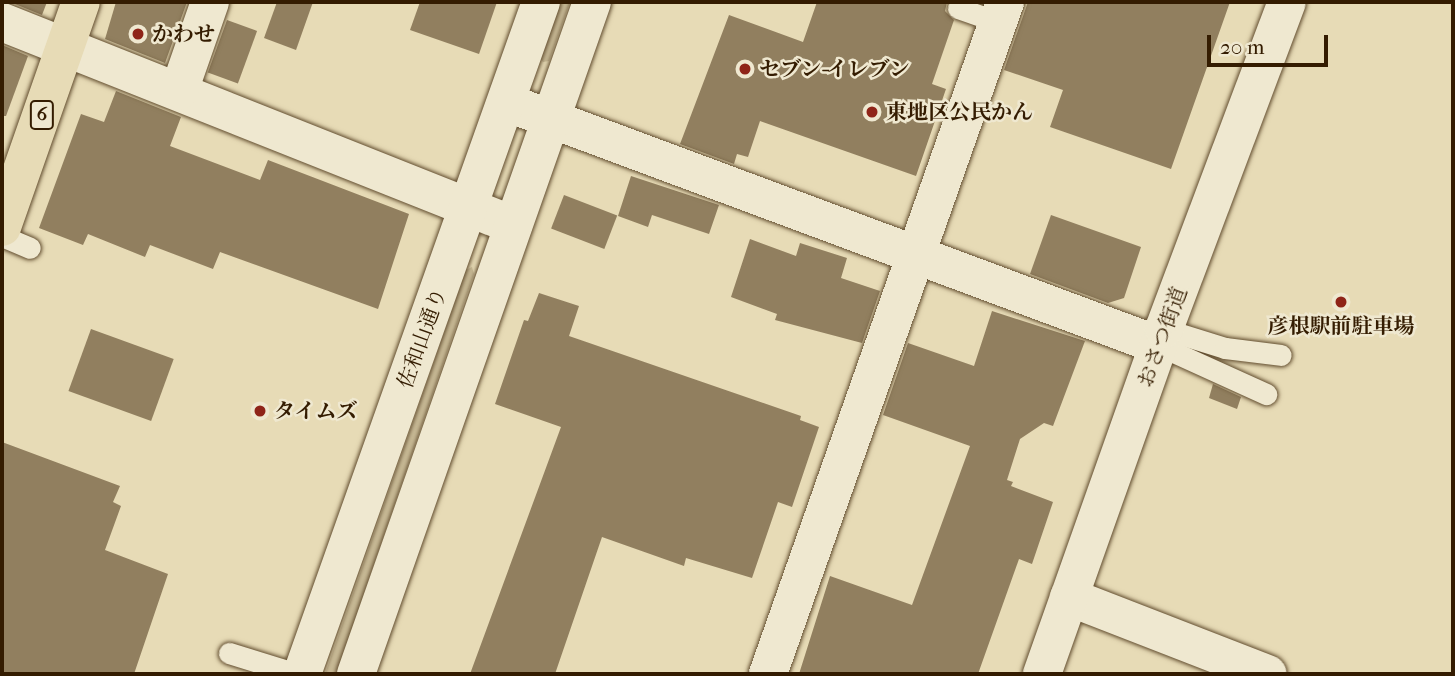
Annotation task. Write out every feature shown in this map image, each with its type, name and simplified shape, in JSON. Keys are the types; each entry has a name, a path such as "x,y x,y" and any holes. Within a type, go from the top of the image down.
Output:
{"main road":[{"name":"6","path":"16,237 66,45 81,2"}],"street":[{"path":"179,90 210,2"},
{"name":"佐和山通り","path":"299,674 508,103 541,2"},
{"path":"356,674 592,2"},
{"name":"おさつ街道","path":"1042,674 1161,337 1287,2"},
{"path":"769,652 1002,12"},
{"path":"2,22 179,90 337,143 470,208 513,225"},
{"path":"508,103 915,256 1161,337"},
{"path":"1069,597 1209,664 1268,674"}],"lane":[{"path":"958,8 1002,12"},
{"path":"2,236 16,237"},
{"path":"1161,337 1281,355"},
{"path":"1161,337 1266,394"},
{"path":"229,653 299,674"}],"shaded area":[{"path":"558,2 570,2 549,61 543,62 539,57"},
{"path":"472,267 474,274 336,674 325,674 466,270"}],"building":[{"path":"10,2 47,2 42,15"},
{"path":"116,2 187,2 165,63 105,39"},
{"path":"277,2 313,2 296,50 264,38"},
{"path":"420,2 497,2 479,54 410,30"},
{"path":"817,2 947,2 945,11 954,20 932,84 946,89 916,176 760,121 748,157 737,154 734,164 680,144 729,15 803,42"},
{"path":"1028,2 1230,2 1171,169 1050,127 1063,90 1004,70"},
{"path":"227,20 257,31 238,84 208,73"},
{"path":"2,45 28,56 6,116 2,116"},
{"path":"116,91 181,117 170,146 260,180 268,160 409,214 378,309 220,252 213,269 150,245 145,257 88,234 83,245 39,228 81,114 104,122"},
{"path":"631,176 719,205 709,234 652,215 648,227 618,216"},
{"path":"564,195 617,215 604,249 551,229"},
{"path":"1051,215 1141,247 1124,298 1108,303 1030,274"},
{"path":"750,239 796,256 800,243 847,258 841,278 880,291 862,343 775,320 777,314 731,297"},
{"path":"539,293 579,306 569,336 801,416 800,420 819,427 792,507 778,502 752,578 686,558 684,566 602,537 555,674 470,674 561,427 495,404 524,320 528,321"},
{"path":"992,311 1085,341 1053,426 1044,423 1020,439 1007,480 1013,482 1011,486 1053,502 1032,564 1019,559 978,674 799,674 830,576 912,605 970,446 883,415 908,343 974,366"},
{"path":"91,329 174,359 151,421 68,391"},
{"path":"1213,384 1241,397 1237,409 1209,398"},
{"path":"2,442 120,486 113,502 121,506 105,550 168,574 134,674 2,674"}],"place":[{"name":"かわせ","path":"138,34"},
{"name":"セブン-イレブン","path":"745,69"},
{"name":"東地区公民かん","path":"872,112"},
{"name":"彦根駅前駐車場","path":"1341,302"},
{"name":"タイムズ","path":"260,411"}]}
